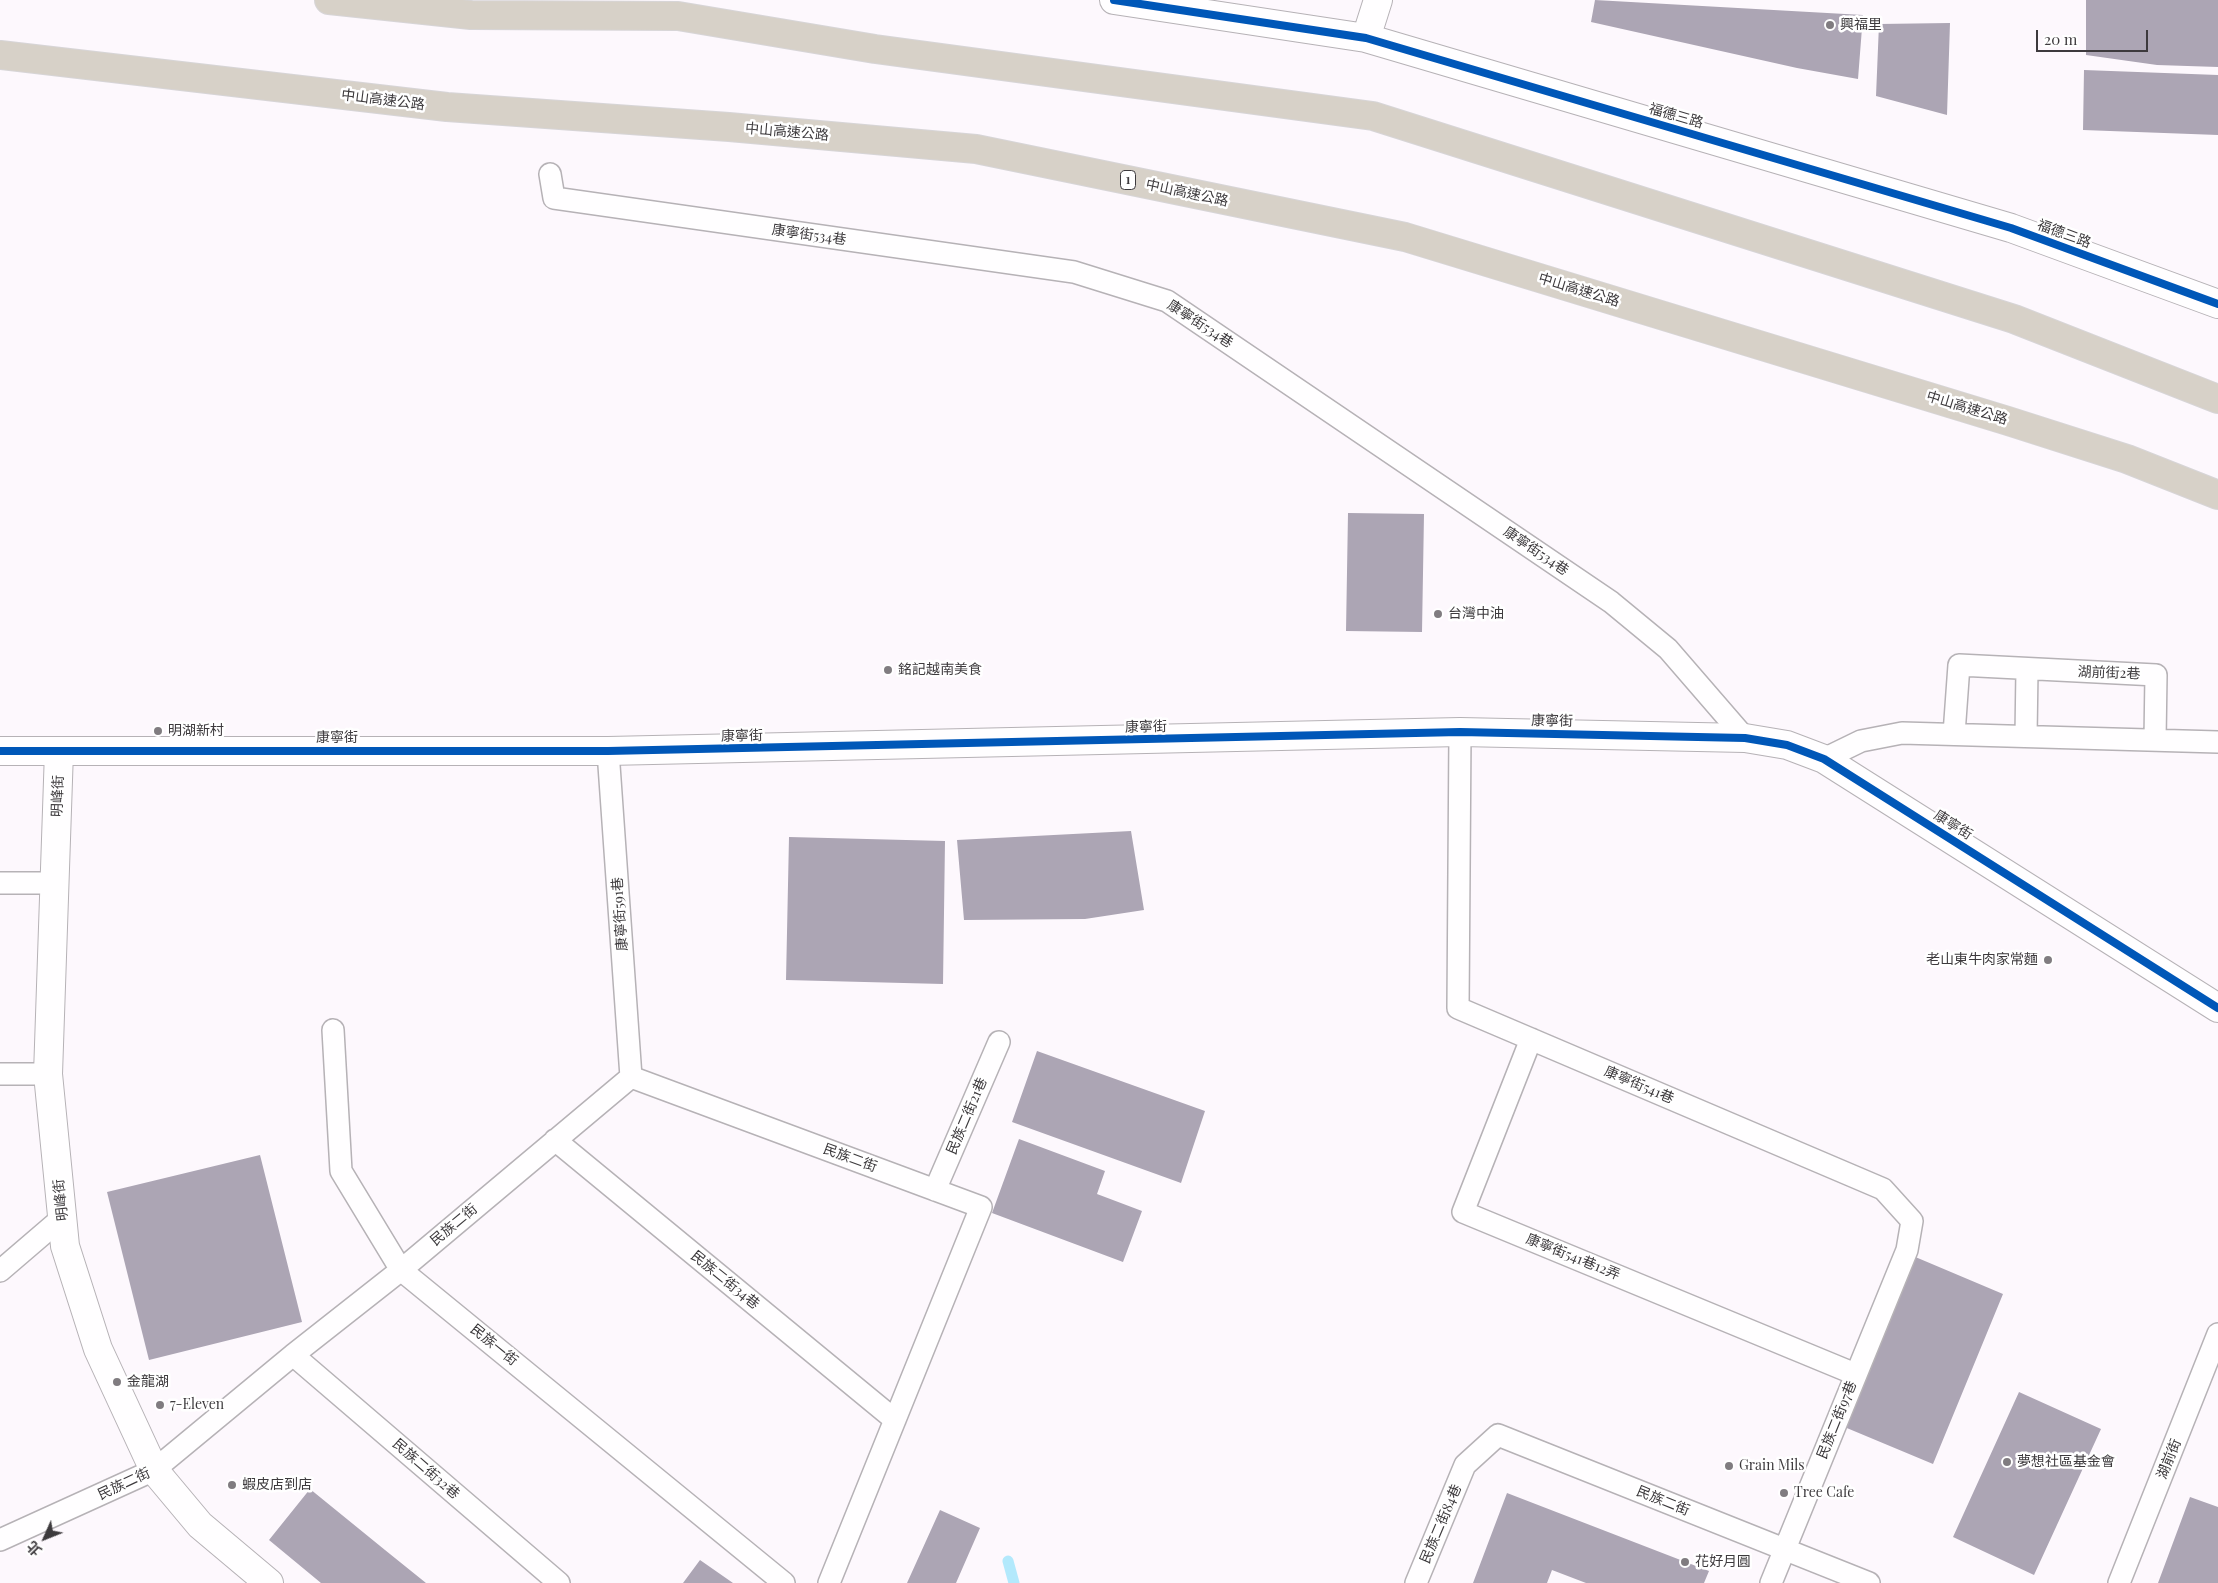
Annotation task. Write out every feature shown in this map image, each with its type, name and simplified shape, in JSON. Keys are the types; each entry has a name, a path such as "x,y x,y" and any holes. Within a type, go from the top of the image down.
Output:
{"highway":[{"path":"329,0 471,15 678,16"},
{"path":"595,0 875,49 1373,116 2014,319 2218,399"},
{"name":"中山高速公路","path":"0,55 447,107 729,127 976,149 1405,237 2017,424 2127,459 2218,495"}],"street":[{"name":"福德三路","path":"1114,0 1366,38 2011,228 2218,304"},
{"path":"1366,38 1378,0"},
{"name":"康寧街","path":"0,751 608,751 1460,732 1746,738 1787,745 1824,759 2218,1008"},
{"name":"明峰街","path":"59,751 48,1074 66,1246 98,1349 154,1470 200,1526 269,1583"}],"lane":[{"name":"康寧街534巷","path":"550,174 554,198 1074,272 1167,301 1611,602 1668,648 1746,738"},
{"name":"湖前街2巷","path":"1954,734 1959,665 2156,675 2155,740"},
{"path":"2026,736 2028,670"},
{"name":"康寧街541巷","path":"1460,732 1458,1008 1883,1190 1912,1221 1907,1250 1856,1374"},
{"path":"1824,759 1861,741 1902,733 2218,742"},
{"name":"康寧街591巷","path":"608,751 631,1077"},
{"path":"0,883 55,883"},
{"name":"民族一街","path":"332,1030 341,1171 401,1270 784,1583"},
{"name":"康寧街541巷12弄","path":"1532,1039 1463,1212 1856,1374"},
{"name":"民族二街21巷","path":"935,1190 999,1042"},
{"path":"0,1074 48,1074"},
{"name":"民族二街","path":"0,1540 154,1470 293,1354 401,1270 631,1077 981,1207 895,1420"},
{"name":"民族二街34巷","path":"555,1140 895,1420"},
{"path":"0,1271 63,1217"},
{"name":"湖前街","path":"2119,1583 2218,1334"},
{"name":"民族二街32巷","path":"293,1354 559,1583"},
{"name":"民族二街97巷","path":"1771,1583 1856,1374"},
{"path":"829,1583 895,1420"},
{"name":"民族二街","path":"1465,1465 1498,1435 1869,1583"},
{"name":"民族二街84巷","path":"1416,1583 1465,1465"}],"building":[{"path":"1595,0 1863,15 1858,79 1797,68 1591,22"},
{"path":"2086,0 2218,0 2218,67 2157,65 2086,55"},
{"path":"1950,23 1947,115 1876,96 1879,24"},
{"path":"2084,70 2218,75 2218,135 2083,130"},
{"path":"1348,513 1424,514 1422,632 1346,631"},
{"path":"1131,831 1144,910 1085,919 964,920 957,840"},
{"path":"789,837 945,841 943,984 786,980"},
{"path":"1037,1051 1205,1111 1181,1183 1012,1122"},
{"path":"1019,1139 1105,1171 1097,1194 1142,1211 1123,1262 992,1213"},
{"path":"260,1155 302,1322 149,1360 107,1192"},
{"path":"1913,1256 2003,1294 1933,1464 1842,1426"},
{"path":"2019,1392 2101,1429 2034,1575 1953,1537"},
{"path":"310,1489 426,1583 321,1583 269,1540"},
{"name":"花好月圓","path":"1507,1493 1709,1571 1704,1583 1586,1583 1552,1570 1547,1583 1473,1583"},
{"path":"2190,1497 2218,1507 2218,1583 2158,1583"},
{"path":"940,1510 980,1528 956,1583 907,1583"},
{"path":"700,1560 733,1583 683,1583"}],"waterway":[{"path":"1008,1561 1014,1583"}],"cycle path":[{"path":"1114,0 1366,38 2011,228 2218,304"},
{"path":"0,751 608,751 1460,732 1745,738 1787,745 1824,759 2218,1008"}],"place":[{"name":"興福里","path":"1830,25"},
{"name":"台灣中油","path":"1438,614"},
{"name":"銘記越南美食","path":"888,670"},
{"name":"明湖新村","path":"158,731"},
{"name":"老山東牛肉家常麵","path":"2048,960"},
{"name":"金龍湖","path":"117,1382"},
{"name":"7-Eleven","path":"160,1405"},
{"name":"夢想社區基金會","path":"2007,1462"},
{"name":"Grain Mils","path":"1729,1466"},
{"name":"蝦皮店到店","path":"232,1485"},
{"name":"Tree Cafe","path":"1784,1493"},
{"name":"花好月圓","path":"1685,1562"}]}
